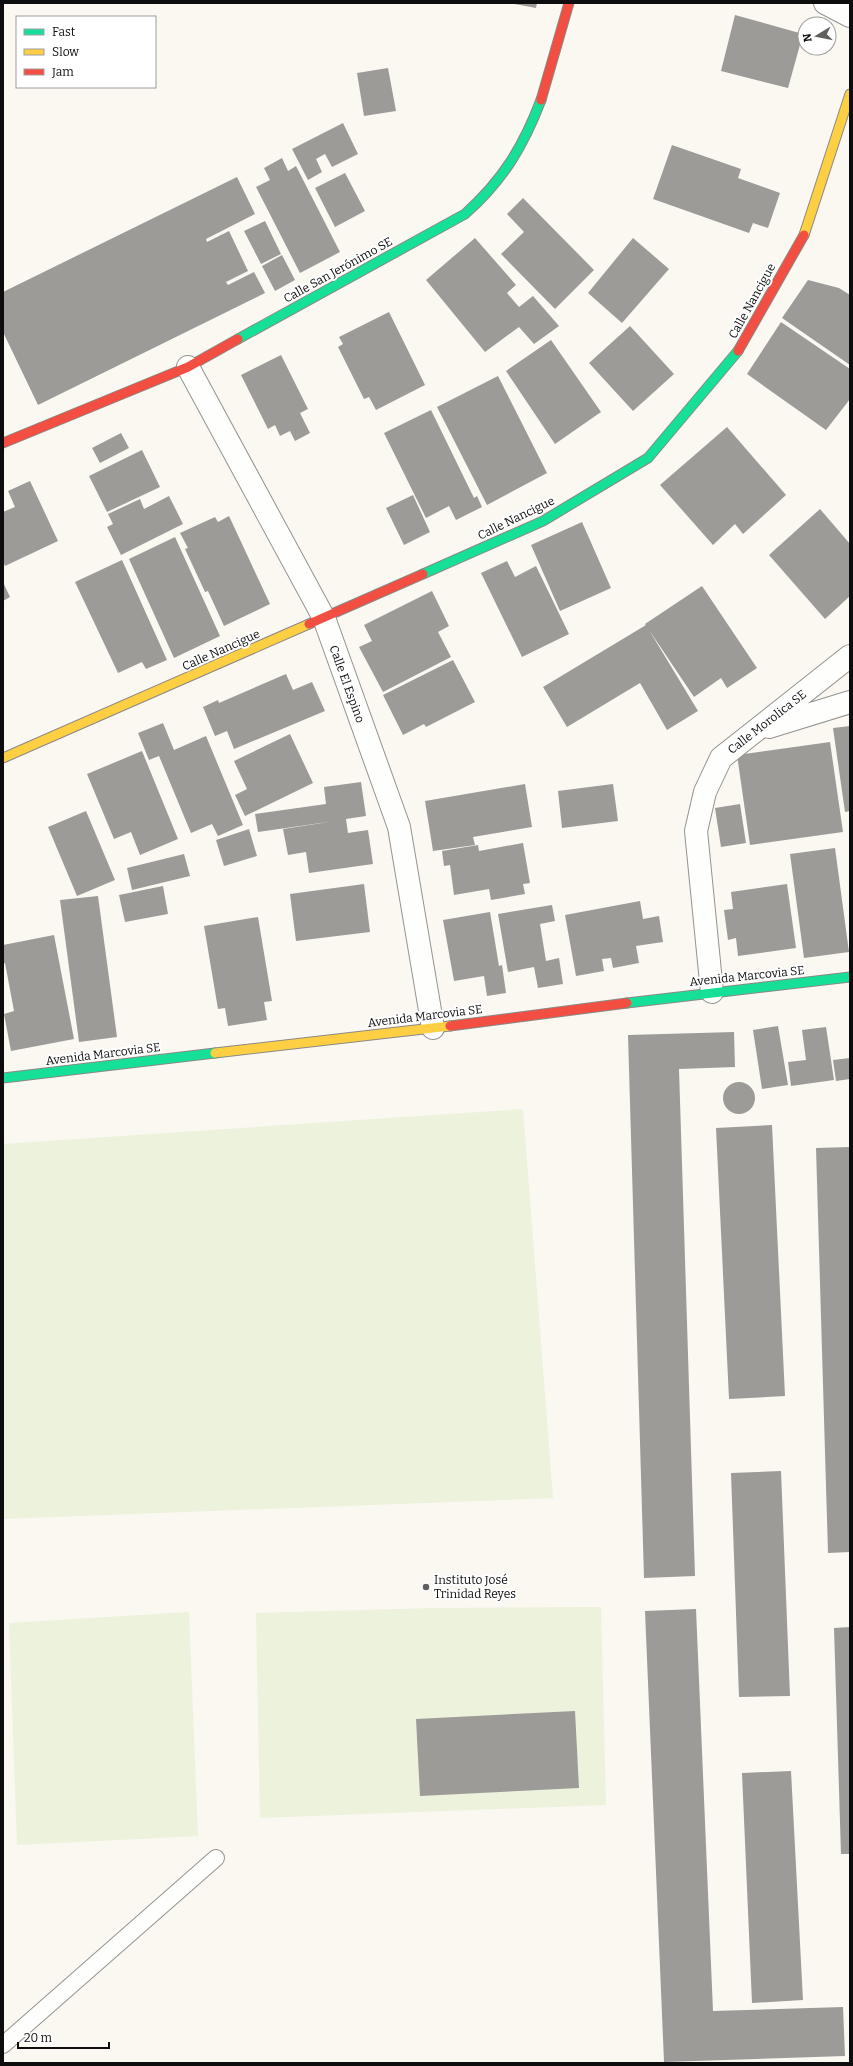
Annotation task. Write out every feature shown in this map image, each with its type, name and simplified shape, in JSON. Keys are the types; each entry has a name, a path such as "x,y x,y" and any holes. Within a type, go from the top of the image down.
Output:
{"street":[{"name":"Calle San Jerónimo SE","path":"3,442 188,367 465,214 495,185 514,157 533,121 548,86 569,3"},
{"path":"825,3 850,16"},
{"name":"Calle Nancigue","path":"3,758 543,521 648,458 736,355 807,229 850,94"},
{"name":"Calle El Espino","path":"188,367 324,618 399,827 433,1028"},
{"name":"Calle Morolica SE","path":"712,992 696,831 705,792 721,758 850,656"},
{"path":"758,730 850,702"},
{"name":"Avenida Marcovia SE","path":"3,1078 433,1028 712,992 850,977"}],"lane":[{"path":"3,2045 216,1858"}],"green space":[{"path":"523,1109 553,1498 3,1519 3,1144"},
{"path":"601,1607 606,1805 260,1818 256,1613 436,1608"},
{"path":"189,1612 198,1836 17,1845 9,1623"}],"building":[{"path":"509,3 537,3 536,8"},
{"path":"735,15 797,32 797,56 788,88 721,71"},
{"path":"388,68 396,111 364,116 357,73"},
{"path":"343,123 358,154 332,167 325,154 316,159 322,172 308,180 292,149"},
{"path":"672,145 741,169 738,178 780,193 768,228 753,223 749,233 653,199"},
{"path":"282,158 288,171 296,166 340,252 300,273 256,187 270,180 264,168"},
{"path":"345,173 365,211 335,227 315,188"},
{"path":"237,177 255,214 206,239 207,242 229,231 248,271 226,282 228,285 254,272 265,293 38,405 3,332 3,292"},
{"path":"523,198 594,270 555,309 501,254 524,232 507,214"},
{"path":"265,221 281,254 261,264 244,231"},
{"path":"475,238 516,285 507,293 519,307 533,296 559,326 534,344 519,327 485,352 426,280"},
{"path":"633,238 669,269 622,323 588,293"},
{"path":"282,255 295,280 275,291 262,266"},
{"path":"808,280 839,288 850,295 850,365 782,318"},
{"path":"389,312 425,385 376,410 369,397 364,399 338,347 343,344 339,337"},
{"path":"781,322 850,369 850,399 826,430 747,374"},
{"path":"630,326 674,374 633,411 589,363"},
{"path":"551,340 601,412 555,444 506,371"},
{"path":"281,355 308,409 300,413 310,433 295,441 290,431 280,436 275,425 268,429 241,375"},
{"path":"498,376 547,473 487,505 437,407"},
{"path":"431,410 474,498 477,496 482,507 456,520 449,506 426,518 384,433"},
{"path":"727,427 786,495 743,534 735,524 713,545 660,485"},
{"path":"121,433 129,448 100,463 92,448"},
{"path":"142,450 160,487 107,512 89,476"},
{"path":"30,481 58,541 5,566 3,561 3,512 15,507 8,491"},
{"path":"413,495 430,532 404,545 386,508"},
{"path":"169,496 183,524 121,555 107,527 113,524 108,514 140,499 144,509"},
{"path":"820,509 850,544 850,596 825,619 769,555"},
{"path":"229,516 270,604 224,626 208,591 205,592 185,549 188,548 180,533 215,517 218,522"},
{"path":"582,522 611,588 560,611 531,545"},
{"path":"175,537 220,636 174,658 129,559"},
{"path":"122,560 167,660 146,669 142,662 118,673 75,582"},
{"path":"507,561 515,577 536,566 569,634 522,657 481,573"},
{"path":"3,582 10,597 3,601"},
{"path":"702,586 757,668 727,688 721,678 694,697 645,624"},
{"path":"432,591 449,626 438,632 451,657 383,692 359,647 372,641 364,625"},
{"path":"646,625 698,711 667,730 640,683 567,727 543,687"},
{"path":"453,660 475,702 426,727 424,724 403,735 383,695"},
{"path":"286,674 293,690 312,682 325,711 234,749 227,731 215,736 203,707 218,700 219,703"},
{"path":"163,723 174,750 206,736 243,825 218,836 212,824 191,833 159,756 149,760 138,733"},
{"path":"850,726 850,811 845,812 833,728"},
{"path":"290,734 313,783 245,816 235,795 247,789 234,761"},
{"path":"830,742 843,832 750,845 737,755"},
{"path":"142,751 178,839 140,855 131,832 114,839 87,774"},
{"path":"361,782 366,816 346,819 348,833 368,830 373,864 309,873 306,852 288,855 283,829 335,821 258,832 255,814 326,804 324,787"},
{"path":"525,784 532,827 473,837 475,845 433,851 425,801"},
{"path":"613,784 618,821 562,828 558,791"},
{"path":"740,804 746,843 721,847 715,808"},
{"path":"86,811 115,880 77,896 48,827"},
{"path":"249,829 257,856 224,866 216,840"},
{"path":"523,843 530,883 523,884 525,894 491,900 489,889 454,895 450,865 444,866 442,851 478,845 479,851"},
{"path":"835,848 849,952 804,958 790,854"},
{"path":"184,854 190,876 132,890 127,868"},
{"path":"364,884 370,932 296,941 290,894"},
{"path":"787,884 796,948 738,956 736,938 728,940 724,910 733,909 731,892"},
{"path":"163,886 168,914 125,922 119,895"},
{"path":"98,896 117,1037 79,1042 60,900"},
{"path":"640,901 643,919 659,916 663,942 636,946 639,963 613,968 611,958 602,959 604,971 576,976 565,915"},
{"path":"552,905 555,921 540,924 546,961 559,958 563,984 538,988 534,967 508,972 498,914"},
{"path":"490,912 499,966 502,965 506,993 487,996 484,976 454,981 443,920"},
{"path":"258,917 272,1001 264,1002 267,1020 228,1026 225,1008 218,1009 204,926"},
{"path":"54,935 74,1039 11,1051 4,1014 14,1011 5,963 3,964 3,945"},
{"path":"778,1026 788,1085 762,1089 753,1030"},
{"path":"826,1027 834,1080 791,1086 788,1062 806,1060 802,1030"},
{"path":"734,1032 735,1067 679,1069 695,1576 644,1578 628,1035"},
{"path":"850,1058 850,1079 836,1081 833,1060"},
{"path":"736,1082 742,1082 751,1086 755,1098 751,1110 742,1114 736,1114 727,1110 723,1101 723,1095 727,1086"},
{"path":"772,1125 785,1396 729,1399 716,1128"},
{"path":"850,1147 850,1552 828,1553 816,1148"},
{"path":"781,1471 790,1696 739,1697 731,1473"},
{"path":"696,1609 713,2011 843,2007 845,2056 664,2062 645,1611"},
{"path":"850,1627 850,1854 841,1854 834,1628"},
{"path":"575,1711 579,1788 420,1796 416,1719"},
{"path":"791,1771 803,2000 752,2003 742,1773"}],"traffic: fast":[{"path":"238,339 465,214 490,188 510,162 527,133 541,100"},
{"path":"423,574 543,521 648,458 738,351"},
{"path":"627,1003 850,977"},
{"path":"3,1078 215,1053"}],"traffic: slow":[{"path":"804,235 850,94"},
{"path":"3,758 309,624"},
{"path":"215,1053 450,1026"}],"traffic: jam":[{"path":"541,100 569,3"},
{"path":"738,351 804,235"},
{"path":"3,443 188,367 238,339"},
{"path":"309,624 423,574"},
{"path":"450,1026 627,1003"}],"place":[{"name":"Instituto José Trinidad Reyes","path":"426,1587"}]}
